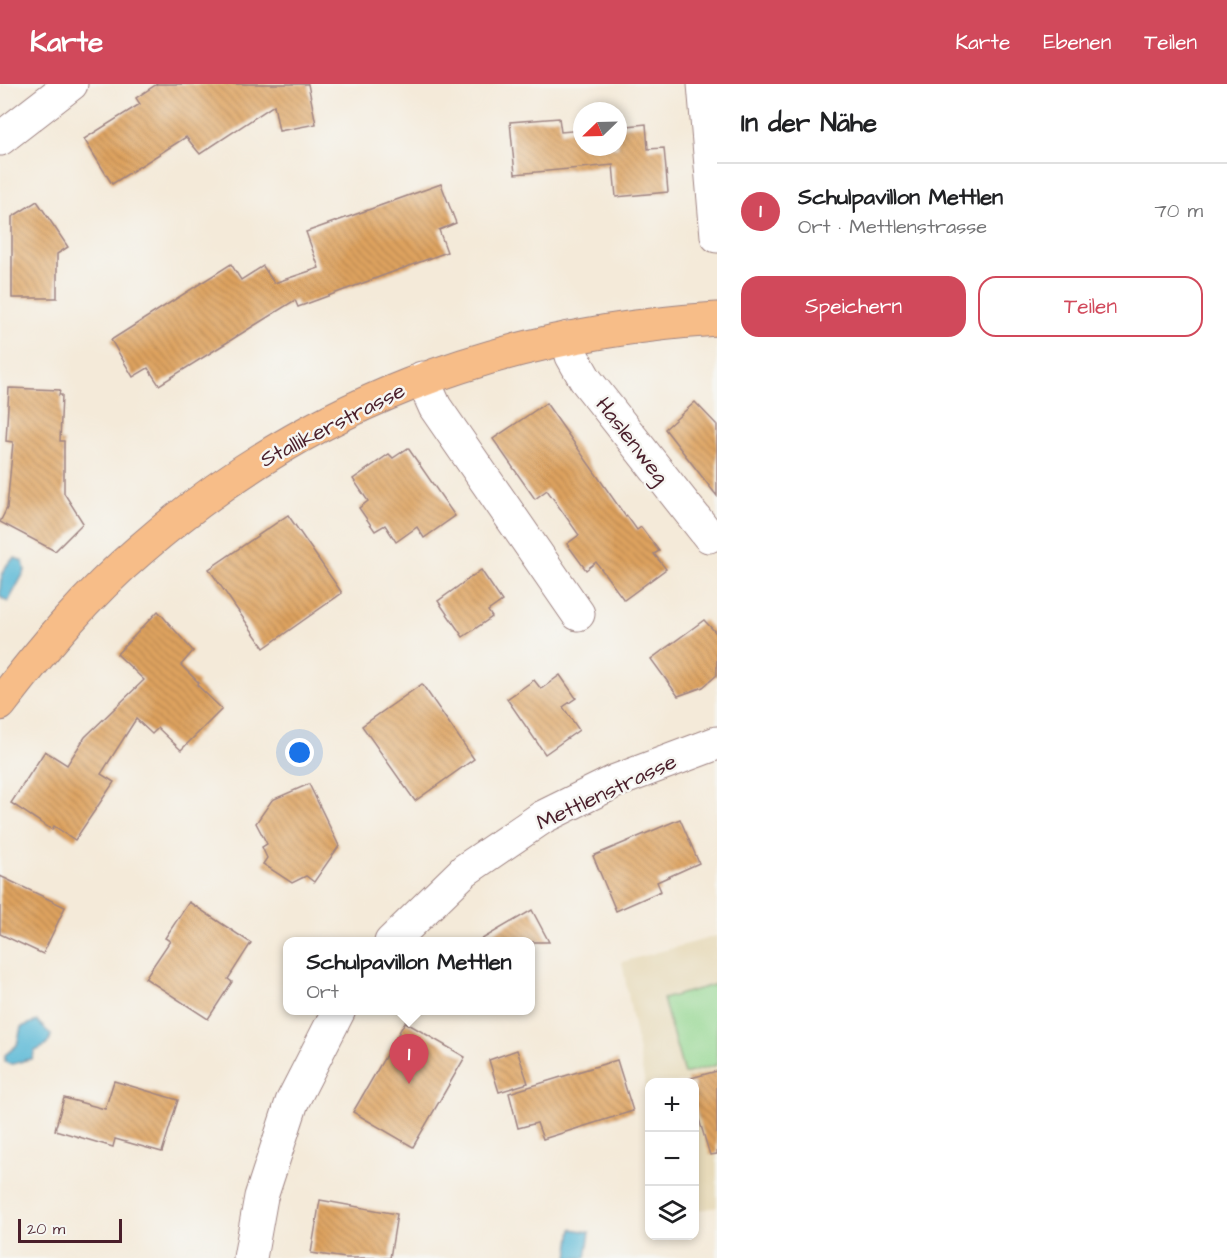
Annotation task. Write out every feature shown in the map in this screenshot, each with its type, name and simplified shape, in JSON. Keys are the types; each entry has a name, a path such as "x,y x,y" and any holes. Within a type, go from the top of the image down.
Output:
{"main road":[{"name":"Stallikerstrasse","path":"0,704 84,604 138,551 192,507 255,463 319,426 422,378 489,357 567,338 632,326 717,319"}],"street":[{"path":"0,139 71,84"},
{"path":"704,84 717,237"},
{"name":"Haslenweg","path":"567,338 572,356 585,379 709,536"},
{"path":"422,378 435,407 578,614"},
{"name":"Mettlenstrasse","path":"396,937 465,870 543,816 616,781 717,743"},
{"path":"250,1258 261,1197 292,1102 337,1015"}],"shaded area":[{"path":"717,936 717,1207 699,1210 699,1078 645,1078 645,1085 622,962"}],"green space":[{"path":"717,984 717,1065 684,1074 663,999"}],"water":[{"path":"15,558 23,561 25,571 8,602 0,597 1,580 7,565"},
{"path":"37,1021 51,1035 47,1043 35,1051 32,1059 15,1064 5,1062 5,1055 17,1045 21,1027"},
{"path":"572,1229 590,1232 586,1258 568,1258"}],"building":[{"path":"157,84 308,84 316,124 279,131 274,105 200,154 186,137 112,184 84,139 140,104 136,98"},
{"path":"559,118 561,132 573,131 573,156 627,156 627,126 646,124 648,149 664,148 668,192 616,197 613,165 515,174 510,122"},
{"path":"441,184 456,223 439,230 447,252 298,307 295,300 159,385 148,368 133,377 111,340 231,264 241,280 263,266 274,283 319,268 306,232"},
{"path":"37,201 68,247 57,254 57,298 12,298 12,217"},
{"path":"9,388 60,390 59,395 62,395 60,441 64,441 64,493 83,523 55,551 0,522 7,508 13,442 6,441"},
{"path":"695,402 717,425 717,496 665,429"},
{"path":"546,403 626,517 637,530 641,527 659,551 654,554 666,569 624,600 596,562 586,570 567,544 579,535 547,490 535,499 493,439"},
{"path":"408,448 455,516 424,538 417,527 396,542 385,525 375,531 359,508 368,501 353,479 389,454 393,458"},
{"path":"288,515 342,593 264,648 209,569"},
{"path":"481,570 502,601 488,611 492,617 463,637 438,601"},
{"path":"158,611 193,651 181,665 199,683 197,685 222,709 181,750 158,728 152,734 136,719 101,774 114,782 75,840 54,826 52,830 11,803 45,751 67,765 85,737 144,680 117,654"},
{"path":"704,620 717,634 717,675 703,687 678,696 651,659"},
{"path":"560,675 576,698 563,707 579,730 545,754 507,699 534,680 541,689"},
{"path":"422,684 474,759 415,801 362,726"},
{"path":"309,784 339,846 314,882 306,876 292,883 263,864 267,858 262,847 267,844 256,823 272,800"},
{"path":"680,819 699,863 657,882 661,891 616,911 593,856"},
{"path":"0,876 65,907 43,954 0,934"},
{"path":"189,902 251,943 228,979 232,982 208,1019 145,978 170,941 165,938"},
{"path":"532,910 549,942 535,942 535,937 486,937"},
{"path":"405,1022 465,1057 413,1147 353,1112"},
{"path":"517,1050 528,1083 499,1092 489,1060"},
{"path":"617,1060 633,1111 543,1139 537,1123 518,1128 509,1093"},
{"path":"717,1071 717,1154 710,1155 699,1119 699,1078 691,1078"},
{"path":"114,1081 178,1100 162,1152 115,1139 113,1147 55,1130 64,1098 105,1109"},
{"path":"320,1200 397,1214 390,1258 346,1258 311,1253"}],"place":[{"name":"Schulpavillon Mettlen","path":"409,1084"}]}
